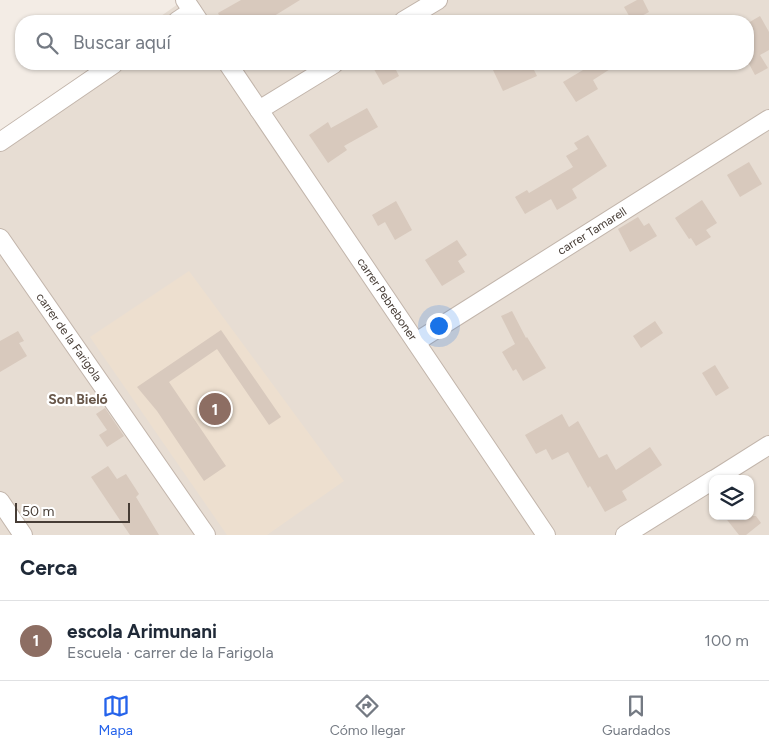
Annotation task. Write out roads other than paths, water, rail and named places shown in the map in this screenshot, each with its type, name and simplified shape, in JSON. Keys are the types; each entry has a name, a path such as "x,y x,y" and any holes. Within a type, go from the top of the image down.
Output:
{"street":[{"path":"413,15 438,0"},
{"path":"0,142 105,70"},
{"name":"carrer Pebreboner","path":"232,70 546,535"},
{"path":"259,110 324,70"},
{"name":"carrer Tamarell","path":"416,342 769,119"},
{"name":"carrer de la Farigola","path":"0,238 206,535"},
{"path":"720,475 769,445"},
{"path":"625,535 709,482"},
{"path":"0,500 22,535"}],"place":[{"name":"escola Arimunani","path":"215,409"}],"district":[{"name":"Son Bieló","path":"78,399"}]}
